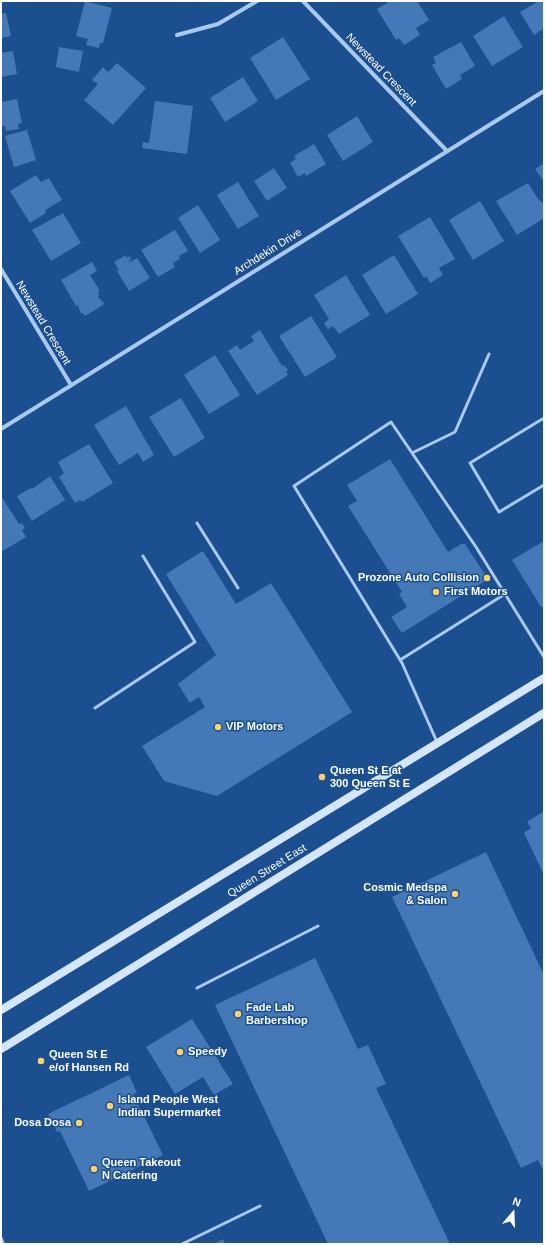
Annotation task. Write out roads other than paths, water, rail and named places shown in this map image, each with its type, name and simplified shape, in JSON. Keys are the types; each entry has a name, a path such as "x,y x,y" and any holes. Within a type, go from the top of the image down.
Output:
{"main road":[{"name":"Queen Street East","path":"1,1010 544,678"},
{"name":"Queen Street East","path":"1,1049 544,713"}],"street":[{"path":"177,35 218,24 257,1"},
{"name":"Newstead Crescent","path":"303,1 447,151"},
{"name":"Archdekin Drive","path":"1,429 544,91"},
{"name":"Newstead Crescent","path":"1,269 71,385"},
{"path":"1,1239 3,1244"}],"lane":[{"path":"412,453 455,432 489,354"},
{"path":"544,418 470,463 499,512 544,485"},
{"path":"437,743 400,660 294,486 391,422 476,547 544,657"},
{"path":"197,523 238,588"},
{"path":"95,708 195,642 143,556"},
{"path":"400,660 506,594"},
{"path":"198,988 318,926"},
{"path":"182,1244 260,1206"}],"place":[{"name":"Prozone Auto Collision","path":"487,578"},
{"name":"First Motors","path":"436,592"},
{"name":"VIP Motors","path":"218,727"},
{"name":"Queen St E at 300 Queen St E","path":"322,777"},
{"name":"Cosmic Medspa & Salon","path":"455,894"},
{"name":"Fade Lab Barbershop","path":"238,1014"},
{"name":"Speedy","path":"180,1052"},
{"name":"Queen St E e/of Hansen Rd","path":"41,1061"},
{"name":"Island People West Indian Supermarket","path":"110,1106"},
{"name":"Dosa Dosa","path":"79,1123"},
{"name":"Queen Takeout N Catering","path":"94,1169"}]}
